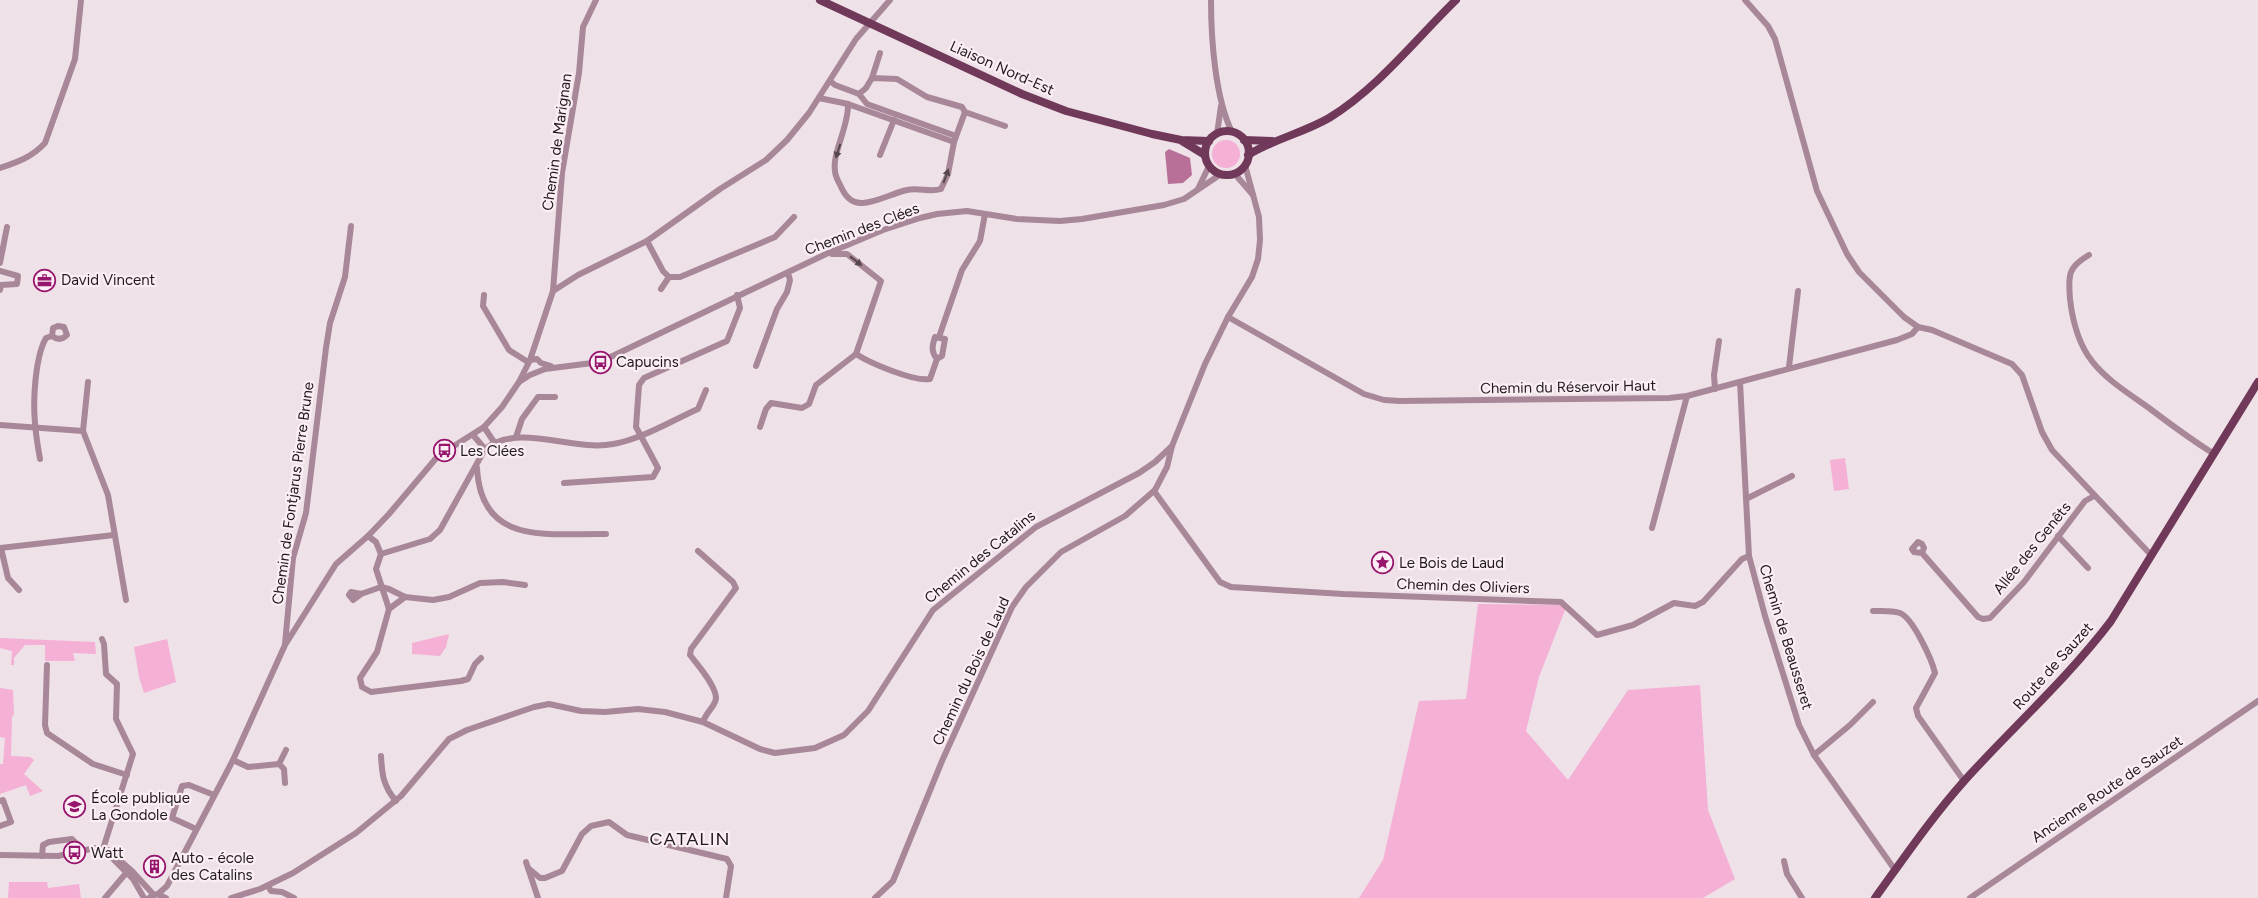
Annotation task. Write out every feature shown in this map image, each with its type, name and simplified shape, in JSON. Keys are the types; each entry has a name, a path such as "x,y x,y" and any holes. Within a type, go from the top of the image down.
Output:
{"main road":[{"name":"Liaison Nord-Est","path":"820,0 868,24 1022,94 1066,111 1181,140 1208,141"},
{"path":"1248,155 1274,141 1318,124 1354,100 1376,81 1456,0"},
{"path":"1244,140 1248,155 1245,164 1234,173 1221,174 1209,166 1205,155 1208,141 1217,134 1232,132 1244,140 1274,141"},
{"name":"Liaison Nord-Est","path":"1181,140 1205,155"},
{"name":"Route de Sauzet","path":"1875,898 1930,822 1964,781 2083,657 2111,621 2258,382"}],"street":[{"path":"0,168 24,159 36,152 44,143 74,59 78,38 80,0"},
{"name":"Chemin de Marignan","path":"533,362 536,344 553,291 562,173 579,73 583,27 596,0"},
{"path":"553,291 578,276 647,241 712,194 766,160 787,140 819,98 856,39 890,0"},
{"path":"1211,0 1213,38 1221,103 1232,132"},
{"path":"1745,0 1768,26 1775,39 1817,191 1846,254 1859,272 1904,318 1918,327 1932,330 2012,364 2018,369 2022,375 2042,432 2052,450 2152,556"},
{"path":"859,94 866,88 872,78 880,53"},
{"path":"872,78 897,79 927,97 962,107 965,112 1004,126"},
{"path":"830,80 835,85 859,94 867,104 955,139"},
{"path":"819,98 848,104 955,139"},
{"path":"1217,134 1221,103"},
{"path":"848,104 848,117 835,159 834,172 846,196 854,202 863,203 908,189 934,192 941,189 948,174 955,139 965,112"},
{"path":"880,155 894,120"},
{"name":"Chemin du Bois de Laud","path":"875,898 894,881 942,761 1012,608 1026,587 1061,552 1126,516 1154,491 1167,467 1172,446 1205,364 1228,317 1252,277 1258,258 1260,240 1259,217 1245,164"},
{"path":"1196,192 1209,166"},
{"path":"1234,173 1254,197"},
{"name":"Chemin des Clées","path":"519,382 537,372 554,367 600,362 826,254 883,230 937,214 967,211 1018,219 1060,221 1082,219 1164,205 1184,199 1221,174"},
{"path":"937,359 933,354 932,346 935,337 939,337 962,270 980,241 985,214"},
{"path":"647,241 663,271 669,277 680,277 775,236 794,217"},
{"name":"Chemin de Fontjarus Pierre Brune","path":"285,646 293,558 306,513 326,348 330,323 345,277 351,226"},
{"path":"0,263 7,227"},
{"path":"760,427 766,409 771,403 802,408 809,404 816,385 856,354 881,281 846,254 826,254"},
{"path":"2089,255 2075,263 2070,274 2070,291 2075,324 2090,360 2113,384 2214,454"},
{"path":"2,272 18,276 17,284 1,288 2,272"},
{"path":"756,366 777,309 787,292 790,280 788,273"},
{"path":"661,289 669,277"},
{"path":"1789,368 1798,291"},
{"path":"484,295 483,306 509,350 533,362 537,372"},
{"path":"564,483 653,478 658,468 636,427 639,386 644,378 727,341 740,308 737,295"},
{"name":"Chemin du Réservoir Haut","path":"1228,317 1364,394 1384,400 1669,398 1687,396 1897,340 1912,334 1918,327"},
{"path":"40,459 34,427 34,390 41,346 46,338 52,336 53,328 58,326 64,327 66,330"},
{"path":"856,354 900,373 924,380 930,379 937,359 942,356 945,344 945,340 939,337"},
{"path":"1715,389 1714,375 1719,341"},
{"path":"533,362 529,370 537,372"},
{"path":"0,855 58,856 103,849 111,851 153,896 166,898 167,886 233,760 285,646 336,564 368,536 408,493 438,456 484,427 502,407 533,362"},
{"name":"Chemin des Clées","path":"533,362 554,367"},
{"path":"88,382 83,431 108,495 126,600"},
{"name":"Chemin de Beausseret","path":"1740,382 1749,556 1765,616 1799,725 1814,755 1895,870"},
{"path":"381,554 430,539 440,530 477,467 485,449 494,442 516,437 594,446 614,444 698,409 706,390"},
{"path":"1652,528 1687,396"},
{"path":"516,437 522,419 538,397 555,397"},
{"path":"0,425 83,431"},
{"path":"484,427 494,442"},
{"path":"474,434 485,449"},
{"name":"Chemin des Catalins","path":"231,898 268,886 334,849 396,801 449,739 467,730 541,705 581,711 605,712 638,709 665,712 703,722 760,749 775,754 815,748 844,735 868,711 933,610 1036,527 1138,473 1172,446"},
{"path":"477,467 481,494 485,502 504,524 525,532 606,534"},
{"path":"1746,499 1792,476"},
{"name":"Chemin des Oliviers","path":"1154,491 1220,582 1231,587 1343,594 1561,602 1598,635 1633,625 1674,603 1695,606 1702,602 1742,560 1749,556"},
{"name":"Allée des Genêts","path":"1922,553 1978,617 1983,619 1990,618 2024,582 2085,501 2094,496"},
{"path":"19,590 8,578 0,548 114,534"},
{"path":"368,536 376,542 381,554 376,569 389,609 377,652 360,678 362,687 371,692 404,689 432,682 468,679 475,664 481,658"},
{"path":"2058,536 2088,568"},
{"path":"698,551 733,582 736,588 691,649 690,655 714,689 716,696 715,702 706,712 703,722"},
{"path":"361,594 381,587 390,589 405,597 433,600 449,597 462,589 486,582 525,585"},
{"path":"389,609 405,597"},
{"path":"1872,611 1891,611 1902,614 1910,623 1933,663 1935,673 1916,708 1918,716 1964,781"},
{"path":"102,639 106,674 117,684 116,719 133,754 103,849"},
{"path":"47,665 47,733 93,764 127,775"},
{"name":"Ancienne Route de Sauzet","path":"1970,898 2258,701"},
{"path":"1814,755 1850,725 1873,702"},
{"path":"279,764 286,750"},
{"path":"381,756 383,781 388,792 396,801"},
{"path":"233,760 248,767 279,764"},
{"path":"279,764 284,769 285,783"},
{"path":"196,828 172,818 182,786 189,785 214,795"},
{"path":"0,801 3,800 11,822 0,826"},
{"path":"538,898 527,865 540,878 545,878 562,871 582,834 591,826 608,822 627,835 727,859 731,866 726,898"},
{"path":"42,856 43,845 49,842 72,839 84,851"},
{"path":"103,849 126,872 141,891 144,898"},
{"path":"1784,861 1787,874 1802,898"},
{"path":"105,898 126,872"},
{"path":"277,881 282,892"},
{"path":"146,888 167,886"},
{"path":"153,896 167,886"},
{"path":"268,886 271,891 282,892 294,898"}],"shaded area":[{"path":"1226,140 1236,144 1240,154 1236,164 1226,168 1216,164 1212,154 1216,144"},
{"path":"1169,149 1190,158 1192,175 1183,183 1168,184 1165,152"},
{"path":"1845,458 1849,489 1834,491 1830,460"},
{"path":"1478,604 1567,605 1539,677 1526,731 1568,780 1628,690 1700,685 1708,810 1735,879 1703,898 1359,898 1383,860 1419,701 1466,699"},
{"path":"449,634 446,647 440,656 412,654 412,643"},
{"path":"0,638 95,642 96,654 73,653 75,661 45,661 45,645 25,645 14,658 14,665 11,665 12,651 0,648"},
{"path":"167,639 176,682 144,693 134,647"},
{"path":"0,688 13,690 14,714 12,717 11,756 30,757 34,760 24,774 43,791 30,796 26,785 0,794 0,764 3,764 5,738 0,737"},
{"path":"9,882 47,882 48,888 79,884 81,898 8,898"}],"place":[{"name":"David Vincent","path":"45,280"},
{"name":"Capucins","path":"600,362"},
{"name":"Les Clées","path":"444,451"},
{"name":"Le Bois de Laud","path":"1383,563"},
{"name":"École publique La Gondole","path":"75,807"},
{"name":"Watt","path":"75,853"},
{"name":"Auto - école des Catalins","path":"155,867"}],"district":[{"name":"CATALIN","path":"690,839"}]}
